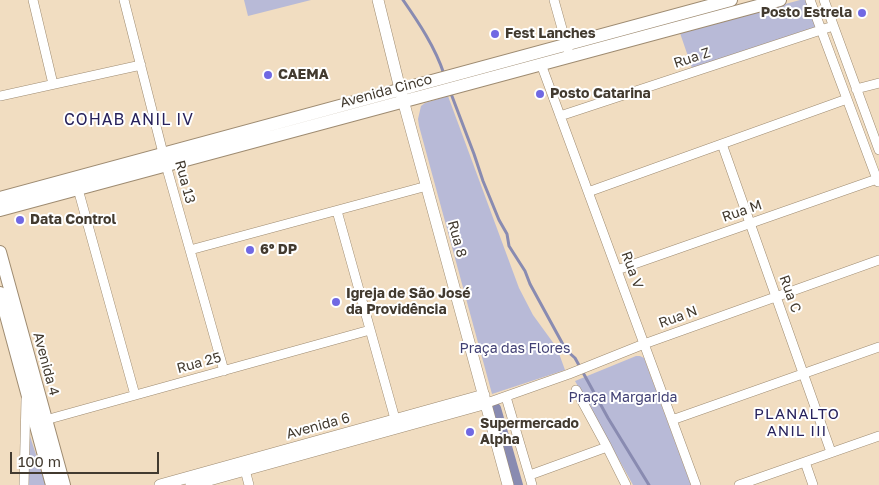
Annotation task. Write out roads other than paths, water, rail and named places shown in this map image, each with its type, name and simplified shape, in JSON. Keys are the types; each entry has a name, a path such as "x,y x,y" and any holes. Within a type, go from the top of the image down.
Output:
{"main road":[{"name":"Avenida Cinco","path":"402,95 428,95 541,64 568,50 731,0"},
{"name":"Avenida Cinco","path":"0,198 165,159 282,128 402,95 424,82 468,70 568,50 780,0"},
{"name":"Avenida Cinco","path":"0,210 78,189 165,159"},
{"name":"Avenida 4","path":"0,252 40,421 52,485"},
{"name":"Avenida 4","path":"1,298 26,389 64,485"}],"street":[{"path":"33,0 53,84"},
{"name":"Rua 13","path":"124,0 165,159 224,371"},
{"name":"Rua 8","path":"378,0 508,485"},
{"path":"554,0 568,50"},
{"path":"810,0 878,181"},
{"path":"824,0 879,150"},
{"name":"Rua Z","path":"560,116 833,26"},
{"name":"Rua V","path":"541,64 696,485"},
{"path":"0,96 141,65"},
{"path":"856,89 879,83"},
{"path":"588,192 847,99"},
{"name":"Rua C","path":"722,144 831,452"},
{"name":"Rua M","path":"617,270 750,223 878,181"},
{"path":"190,250 427,186"},
{"path":"78,189 135,395"},
{"path":"337,211 397,424"},
{"name":"Rua N","path":"485,399 506,397 644,344 879,260"},
{"name":"Rua 25","path":"40,421 370,330"},
{"path":"672,420 879,347"},
{"path":"24,485 26,389"},
{"path":"576,390 626,485"},
{"path":"506,397 532,485"},
{"name":"Avenida 6","path":"160,485 244,466 485,399"},
{"path":"739,485 879,436"},
{"path":"530,475 607,447"},
{"path":"805,462 813,485"},
{"path":"244,466 249,485"},
{"name":"Avenida 6","path":"191,485 244,466"}],"waterway":[{"path":"403,0 421,26 444,74"},
{"path":"450,91 483,181 499,220 507,234 509,246 525,271 530,284 566,350 575,358 608,418 649,485"},
{"path":"496,408 518,485"}],"place":[{"name":"Posto Estrela","path":"862,13"},
{"name":"Fest Lanches","path":"495,34"},
{"name":"CAEMA","path":"268,75"},
{"name":"Posto Catarina","path":"540,94"},
{"name":"Data Control","path":"20,220"},
{"name":"6º DP","path":"250,250"},
{"name":"Igreja de São José da Providência","path":"336,302"},
{"name":"Supermercado Alpha","path":"470,432"}],"district":[{"name":"COHAB ANIL IV","path":"129,120"},
{"name":"PLANALTO ANIL III","path":"797,422"}],"park label":[{"name":"Praça das Flores","path":"515,349"},
{"name":"Praça Margarida","path":"623,398"}]}
